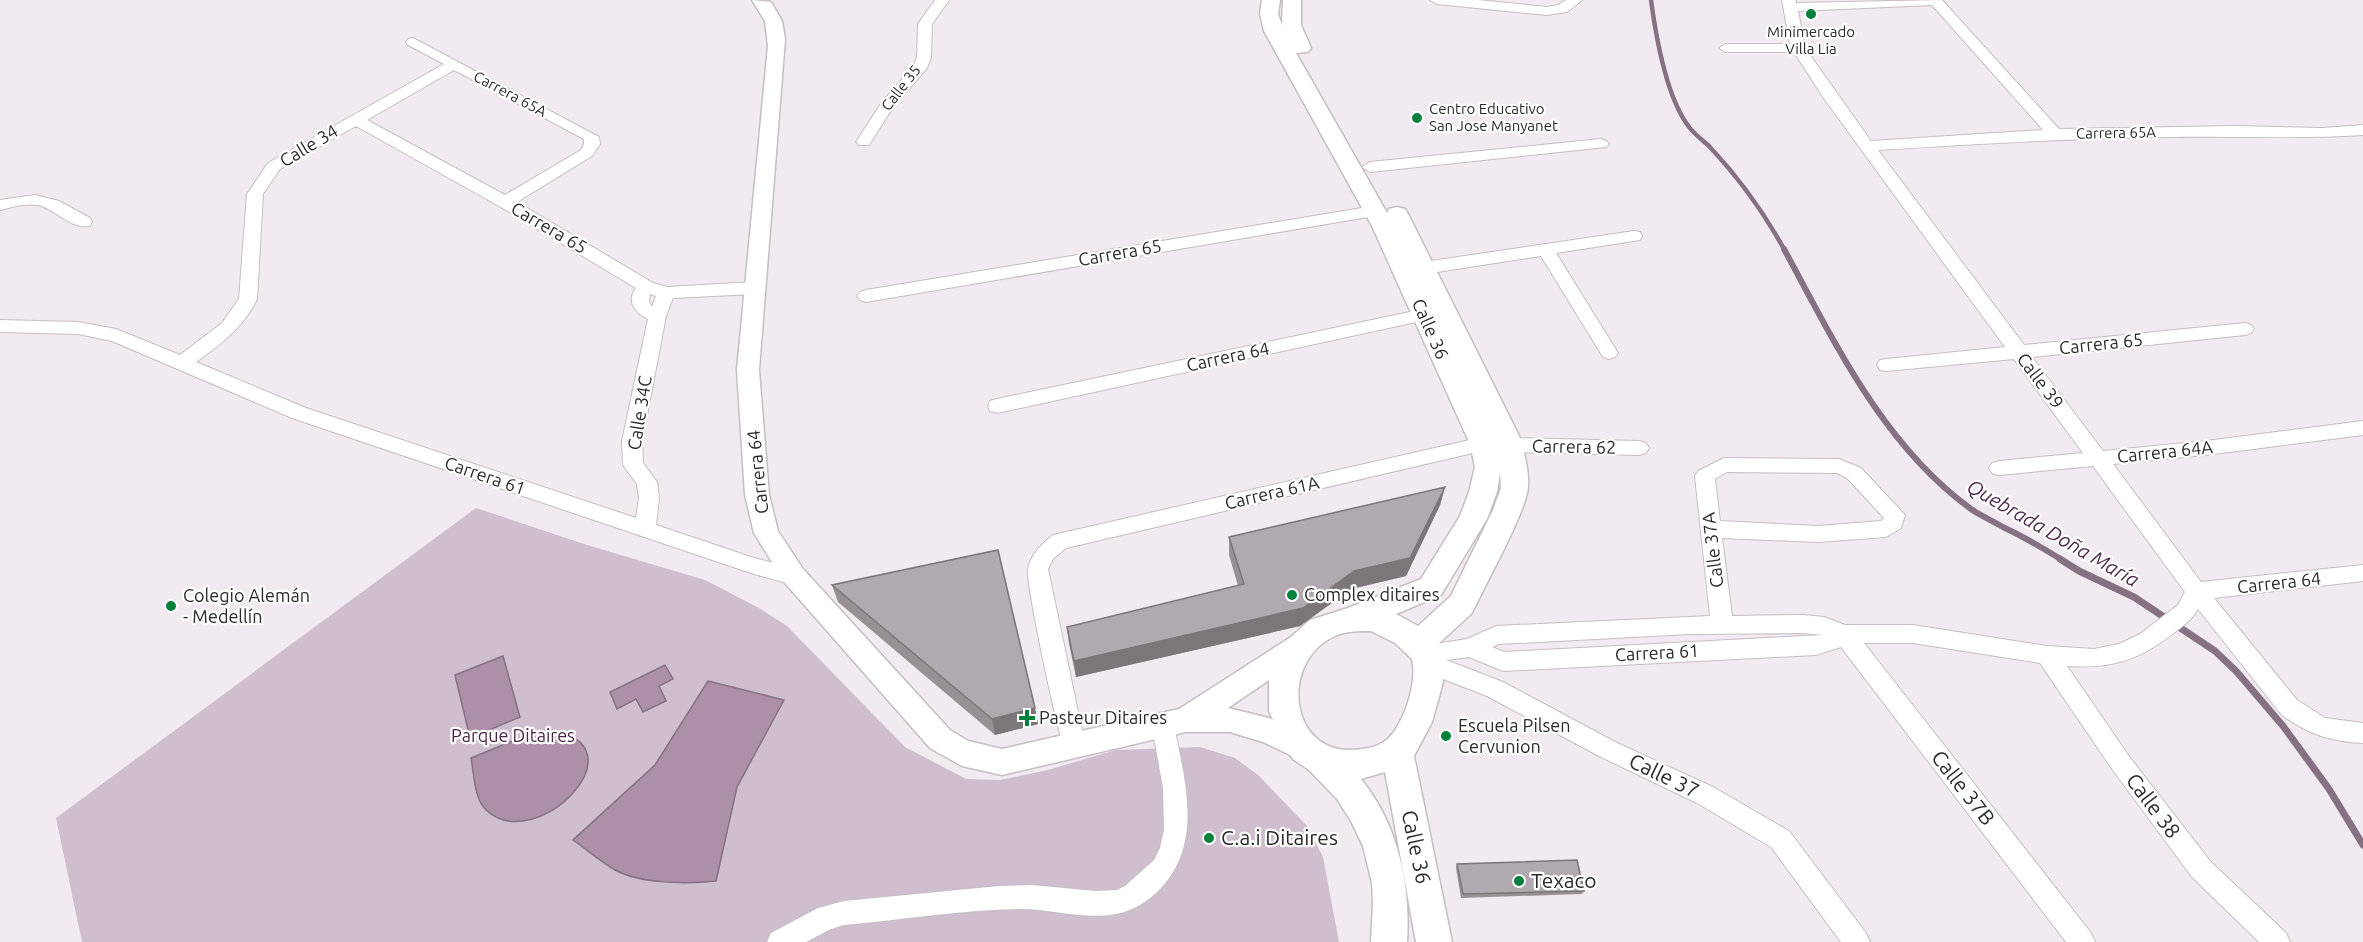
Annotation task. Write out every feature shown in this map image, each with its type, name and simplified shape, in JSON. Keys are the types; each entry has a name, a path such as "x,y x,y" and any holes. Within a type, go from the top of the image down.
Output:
{"main road":[{"name":"Calle 36","path":"1271,0 1269,14 1274,31 1374,211 1483,444 1488,467 1483,492 1473,519 1431,586 1353,619"},
{"name":"Calle 36","path":"1292,0 1289,11 1294,36 1402,224 1509,445 1513,462 1515,488 1507,510 1461,605 1423,654"},
{"path":"1372,618 1397,627 1423,654 1420,708 1411,732 1397,753 1368,764 1346,765 1312,755 1293,732 1284,711 1283,679 1300,645 1312,634 1328,626 1353,619 1372,618"},
{"name":"Calle 36","path":"1397,753 1420,860 1434,942"},
{"name":"Calle 36","path":"1312,755 1352,792 1372,824 1384,856 1391,893 1389,942"}],"street":[{"name":"Carrera 64","path":"760,0 771,12 776,25 777,46 748,370 757,495 766,533 794,576 940,739 962,753 1002,762 1174,723 1230,720 1269,731 1312,755"},
{"name":"Calle 35","path":"864,142 887,105 920,68 924,57 925,24 932,10 942,0"},
{"path":"1437,0 1547,11 1562,9 1575,0"},
{"path":"1789,4 1935,0 2055,134"},
{"name":"Calle 39","path":"1789,4 1798,48 1828,94 2196,591 2289,707 2305,720 2332,732 2363,733"},
{"name":"Carrera 65A","path":"413,42 591,136 592,144 587,153 505,202"},
{"path":"1726,48 1798,48"},
{"name":"Calle 34","path":"180,364 232,325 243,312 248,300 255,194 274,166 454,64"},
{"name":"Carrera 65","path":"354,120 505,202 646,287 666,293 754,288"},
{"name":"Carrera 65A","path":"1868,146 2055,134 2236,130 2323,133 2363,130"},
{"path":"1370,167 1601,144"},
{"path":"0,205 22,198 47,201 84,222"},
{"name":"Carrera 65","path":"866,296 1374,211"},
{"path":"1424,268 1634,236"},
{"path":"1545,249 1609,353"},
{"path":"646,287 640,295 640,303 646,311 657,316"},
{"name":"Calle 34C","path":"645,530 649,498 647,482 633,465 632,441 657,316 666,293"},
{"name":"Carrera 64","path":"997,406 1424,315"},
{"name":"Carrera 61","path":"0,326 78,328 116,335 299,413 754,566 794,576"},
{"name":"Carrera 65","path":"1886,365 2245,329"},
{"name":"Carrera 64A","path":"1999,468 2206,448 2363,428"},
{"name":"Carrera 61A","path":"1074,745 1038,569 1045,554 1060,541 1483,444"},
{"name":"Carrera 62","path":"1509,445 1639,448"},
{"name":"Calle 37A","path":"1710,529 1818,534 1863,531 1886,529 1894,522 1894,515 1854,473 1839,466 1724,465 1705,476 1710,529 1722,624"},
{"name":"Carrera 64","path":"2196,591 2363,573"},
{"name":"Carrera 61","path":"1423,654 1470,648 1496,635 1722,624 1804,624 1824,626 1844,634 1913,634 2047,655 2094,658 2122,653 2148,641 2186,611 2196,591"},
{"name":"Carrera 61","path":"1470,648 1503,662 1816,646 1831,642 1844,634"},
{"name":"Calle 37B","path":"1844,634 2082,942"},
{"name":"Carrera 64","path":"1174,723 1300,645"},
{"name":"Calle 37","path":"1423,654 1495,689 1607,749 1705,795 1780,839 1857,942"},
{"name":"Calle 38","path":"2047,655 2120,762 2201,869 2277,942"},
{"path":"780,942 827,917 844,913 1021,897 1116,902 1140,892 1157,877 1174,846 1176,807 1172,761 1174,723"}],"green space":[{"name":"Parque Ditaires","path":"476,508 587,545 705,580 759,608 787,626 905,747 966,779 1000,780 1048,770 1116,750 1200,747 1235,758 1258,775 1307,826 1323,857 1339,942 82,942 56,818"}],"shaded area":[{"path":"503,656 520,717 470,738 455,675"},
{"path":"665,665 673,679 659,686 666,701 643,712 636,699 617,709 610,692"},
{"path":"708,681 784,700 737,787 716,881 678,883 638,878 615,870 573,840 655,765"},
{"path":"550,730 577,740 588,755 585,774 573,793 554,809 531,819 507,821 486,810 477,793 471,758 532,733"}],"building":[{"name":"Complex ditaires","path":"1445,487 1410,558 1354,571 1303,608 1074,661 1067,627 1244,584 1229,537"},
{"path":"998,550 1035,708 992,719 832,585"},
{"name":"Texaco","path":"1577,860 1584,891 1463,894 1457,864"}],"waterway":[{"name":"Quebrada Doña María","path":"1651,0 1663,66 1681,114 1691,130 1709,146 1741,183 1785,251"},
{"name":"Quebrada Doña María","path":"1784,249 1842,356 1887,423 1912,455 1971,509 2062,560"},
{"name":"Quebrada Doña María","path":"2060,559 2079,571 2134,597 2215,651 2236,671 2283,726 2329,789 2363,845"}],"place":[{"name":"Minimercado Villa Lia","path":"1811,14"},
{"name":"Centro Educativo San Jose Manyanet","path":"1417,118"},
{"name":"Complex ditaires","path":"1292,595"},
{"name":"Colegio Alemán - Medellín","path":"171,606"},
{"name":"Pasteur Ditaires","path":"1027,718"},
{"name":"Escuela Pilsen Cervunion","path":"1446,736"},
{"name":"C.a.i Ditaires","path":"1209,838"},
{"name":"Texaco","path":"1519,881"}]}
